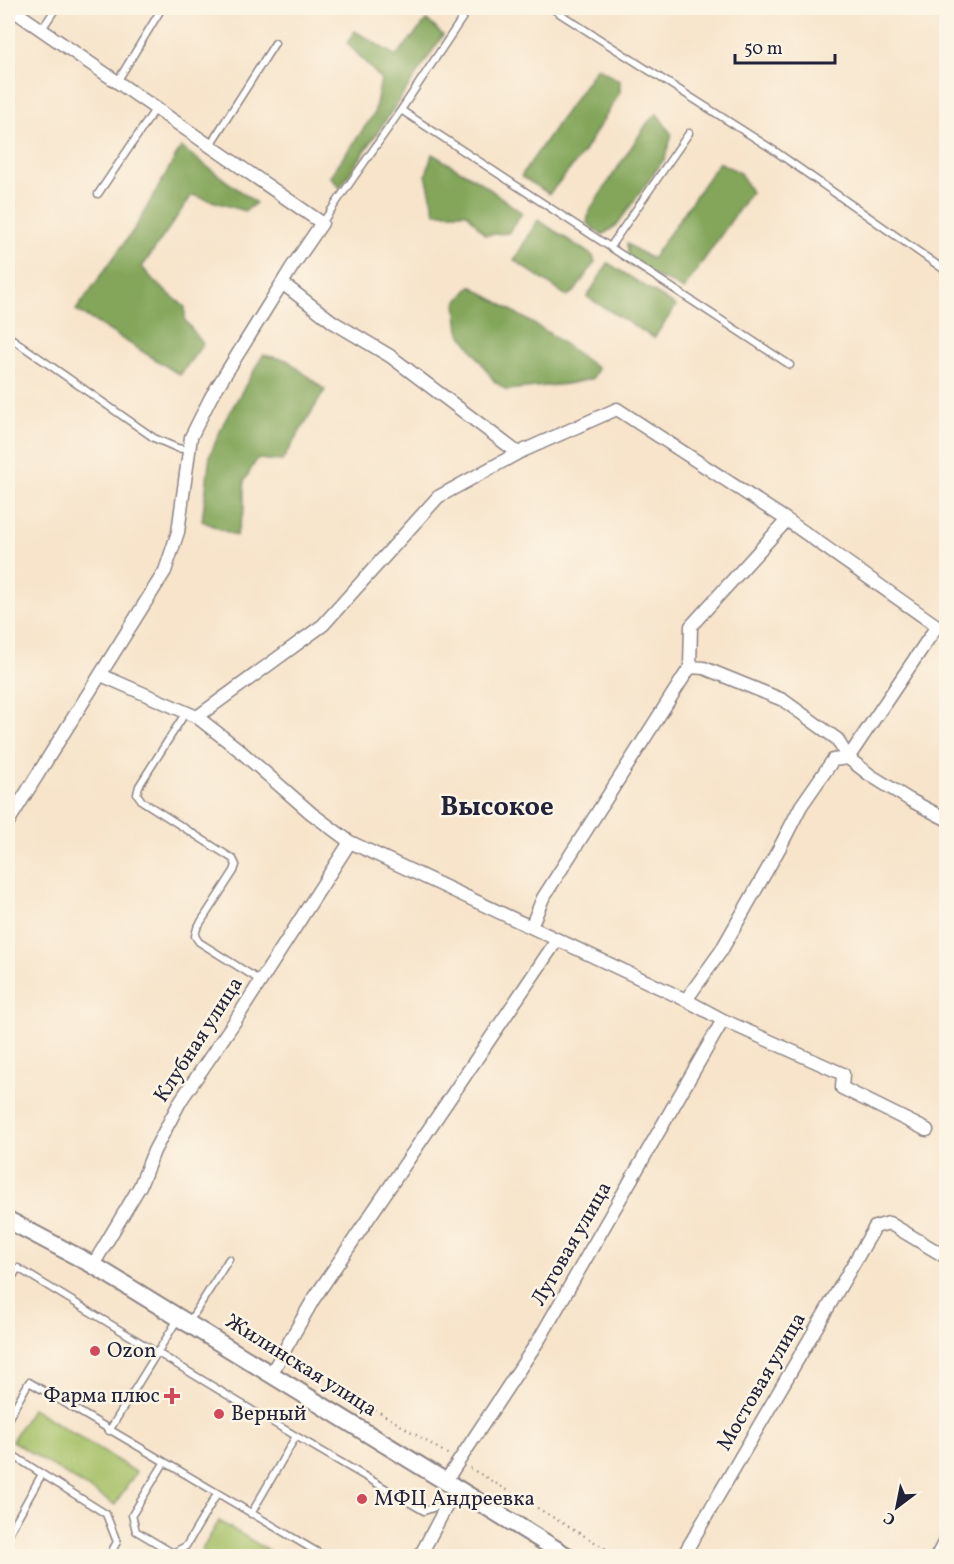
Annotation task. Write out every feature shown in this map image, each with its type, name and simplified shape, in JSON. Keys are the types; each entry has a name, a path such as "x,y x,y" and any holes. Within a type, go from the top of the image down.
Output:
{"main road":[{"name":"Жилинская улица","path":"8,1220 93,1266 271,1374 450,1492 567,1557"}],"street":[{"path":"8,822 165,572 178,532 191,437 211,397 322,223 10,8"},
{"path":"282,283 333,322 390,356 518,453"},
{"path":"192,714 323,625 438,497 518,453 617,409 787,520 942,628 848,758 833,760 801,806 721,951 686,1000"},
{"path":"531,927 543,898 690,667 692,626 787,520"},
{"path":"690,667 704,668 783,700 837,739 848,758 880,782 946,819"},
{"path":"101,675 192,714 311,813 350,842 686,1000 723,1020 843,1074 842,1088 927,1130"},
{"name":"Клубная улица","path":"93,1266 140,1186 154,1151 181,1100 350,842"},
{"path":"271,1374 313,1300 557,940"},
{"name":"Луговая улица","path":"420,1557 450,1492 723,1020"},
{"name":"Мостовая улица","path":"683,1557 875,1227 889,1223 946,1257"},
{"path":"937,1557 946,1539"}],"lane":[{"path":"42,29 56,8"},
{"path":"117,81 162,8"},
{"path":"322,223 469,8"},
{"path":"551,8 772,149 946,271"},
{"path":"210,145 275,43"},
{"path":"98,194 156,108"},
{"path":"401,110 790,365"},
{"path":"610,247 689,133"},
{"path":"8,339 154,438 177,448 189,450"},
{"path":"192,714 139,786 136,794 142,801 233,859 236,865 234,871 197,928 195,936 199,942 261,981"},
{"path":"109,1431 158,1353 229,1259"},
{"path":"8,1284 18,1268 424,1511 450,1492"},
{"path":"8,1419 29,1382 324,1557"},
{"path":"251,1514 296,1436"},
{"path":"8,1452 106,1514 117,1542 109,1557"},
{"path":"164,1463 132,1515 136,1531 173,1553 186,1546 217,1494"},
{"path":"8,1535 42,1474"}],"green space":[{"path":"427,20 443,35 340,188 330,176 374,114 381,79 347,43 355,31 396,56"},
{"path":"597,67 620,81 620,92 582,155 549,194 521,176"},
{"path":"657,114 672,135 665,158 616,226 602,235 587,223 589,211 648,122"},
{"path":"181,147 256,203 245,211 192,195 142,267 155,282 185,307 185,320 203,344 180,375 76,310 135,228"},
{"path":"432,154 480,182 522,213 508,233 485,235 467,213 435,213 426,175"},
{"path":"719,162 740,173 751,192 683,290 672,283 630,266 627,244 652,259"},
{"path":"538,220 593,256 595,262 575,291 567,296 514,260"},
{"path":"608,263 676,306 654,338 587,297"},
{"path":"471,286 549,333 598,369 592,379 506,390 494,381 459,331 456,303"},
{"path":"263,355 287,360 325,390 282,461 257,459 244,481 244,511 236,536 202,521 210,455 224,422"},
{"path":"32,1408 136,1472 115,1505 12,1441"},
{"path":"219,1521 278,1556 211,1556 201,1551"}],"place":[{"name":"Ozon","path":"95,1351"},
{"name":"Фарма плюс","path":"172,1396"},
{"name":"Верный","path":"219,1414"},
{"name":"МФЦ Андреевка","path":"362,1499"}],"district":[{"name":"Высокое","path":"497,808"}]}
